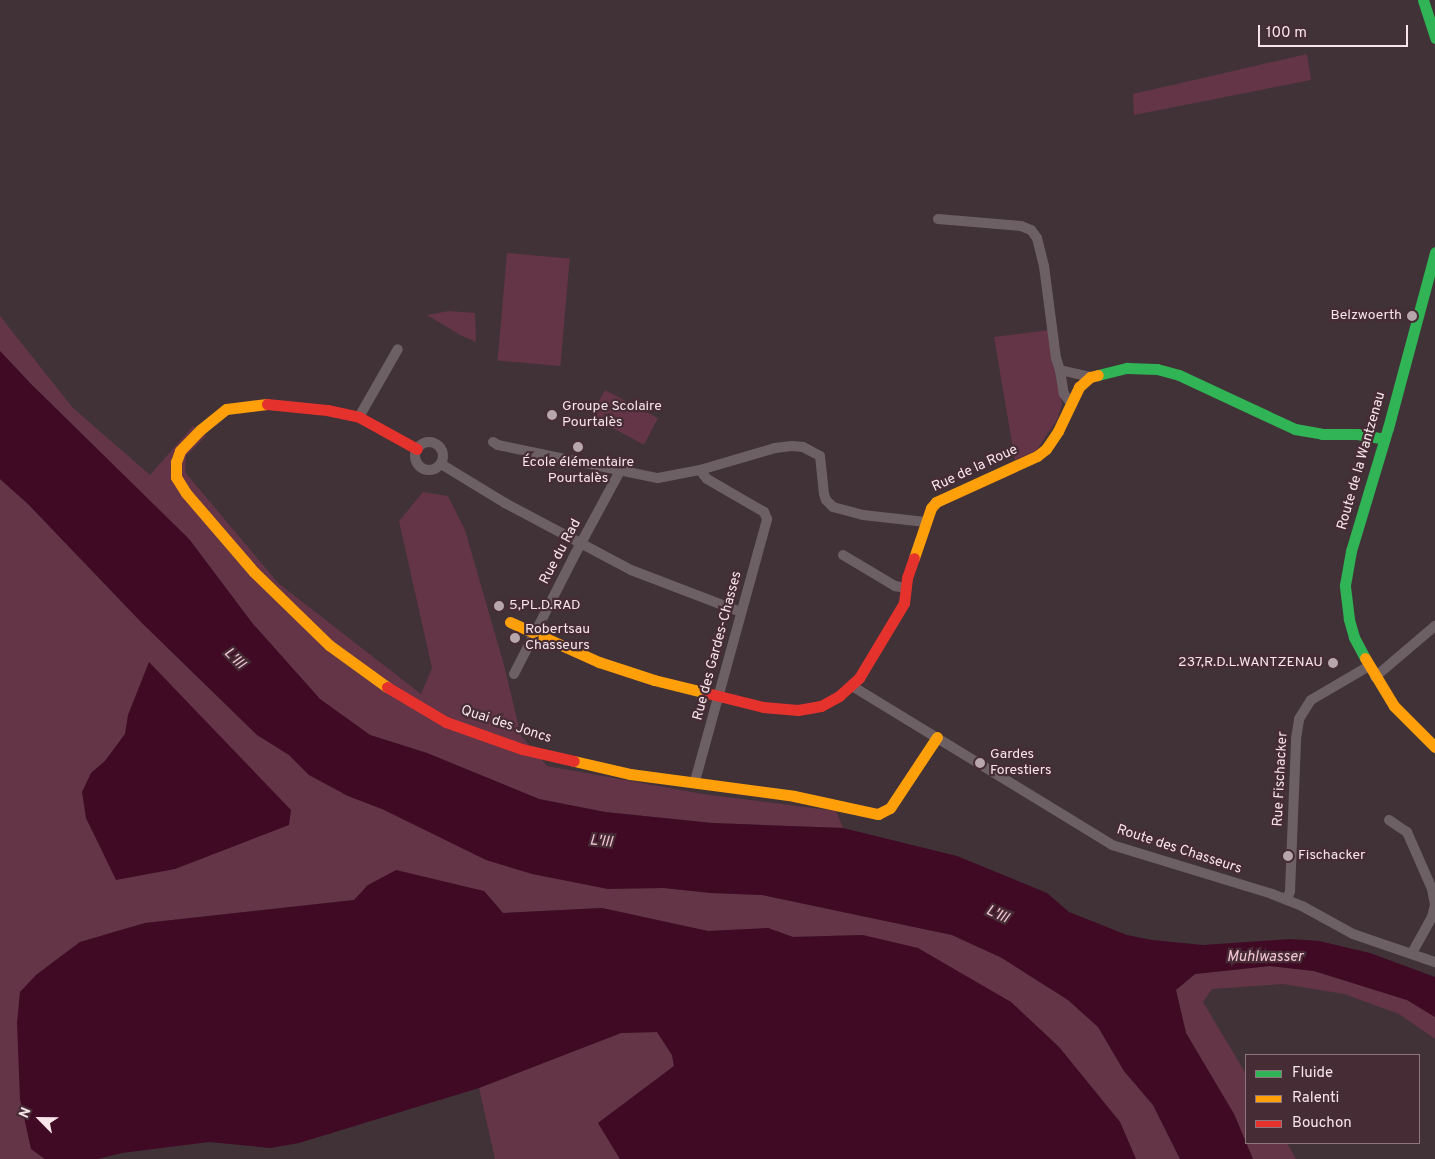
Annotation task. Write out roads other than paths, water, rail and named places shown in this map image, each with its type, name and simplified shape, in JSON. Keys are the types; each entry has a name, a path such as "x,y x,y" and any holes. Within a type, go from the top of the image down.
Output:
{"street":[{"path":"1423,0 1435,38"},
{"path":"938,219 1022,226 1031,230 1042,251 1056,358 1064,394 1070,402"},
{"name":"Route de la Wantzenau","path":"1435,252 1385,440 1351,551 1346,579 1348,619 1354,637 1369,666 1394,706 1435,747"},
{"path":"398,349 359,417 417,449"},
{"path":"1060,370 1090,377 1128,368 1157,369 1179,375 1270,419 1295,428 1322,434 1357,434 1385,440"},
{"name":"Rue de la Roue","path":"852,686 904,603 905,588 931,508 936,502 1041,452 1058,432 1070,402 1079,387 1090,377"},
{"name":"Quai des Joncs","path":"359,417 327,410 278,405 226,409 200,430 180,451 176,462 176,477 192,500 254,572 329,644 373,679 446,722 522,749 630,774 695,781 794,796 878,814 890,808 937,738"},
{"path":"428,442 436,444 442,451 441,464 434,470 421,468 415,462 417,449 428,442"},
{"path":"493,442 498,445 658,478 700,470 775,448 803,447 820,456 824,494 826,500 833,507 863,515 926,522"},
{"path":"441,464 505,503 631,570 741,612"},
{"name":"Rue des Gardes-Chasses","path":"695,781 767,519 764,512 707,479 700,470"},
{"name":"Rue du Rad","path":"514,674 580,543 620,471"},
{"path":"843,555 895,586 905,588"},
{"path":"510,622 533,634 599,662 654,680 763,707 798,710 821,706 852,686"},
{"path":"1375,677 1435,626"},
{"name":"Rue Fischacker","path":"1287,899 1290,891 1296,738 1299,718 1311,700 1369,666"},
{"name":"Route des Chasseurs","path":"852,686 1112,845 1287,899 1353,934 1435,962"},
{"path":"1389,820 1407,832 1432,889 1435,905 1432,917 1412,953"}],"water":[{"path":"0,351 30,383 189,539 253,624 320,699 370,735 427,753 539,799 605,812 712,823 843,828 957,856 1047,893 1069,912 1127,935 1152,940 1203,945 1290,939 1319,941 1370,953 1435,977 1435,1017 1407,1000 1314,971 1270,966 1195,974 1176,990 1186,1033 1234,1114 1245,1144 1253,1159 1180,1159 1153,1105 1124,1071 1098,1027 1068,1000 1002,958 952,935 762,895 711,893 664,888 608,889 532,874 486,860 382,809 348,796 309,775 289,755 257,735 142,623 28,504 0,479"},
{"path":"149,662 291,810 289,825 175,869 116,880 86,818 82,792 91,773 105,761 125,734 128,715"},
{"path":"396,870 484,891 503,913 602,908 708,931 768,928 793,937 863,935 918,948 1011,1002 1059,1047 1120,1122 1136,1159 620,1159 598,1123 674,1066 672,1055 657,1032 621,1033 479,1088 299,1143 270,1148 209,1142 122,1153 98,1159 45,1159 31,1149 20,1099 17,1023 20,992 36,975 80,942 145,923 354,900 368,885"}],"place":[{"name":"Belzwoerth","path":"1412,316"},
{"name":"Groupe Scolaire Pourtalès","path":"552,415"},
{"name":"École élémentaire Pourtalès","path":"578,447"},
{"name":"5,PL.D.RAD","path":"499,606"},
{"name":"Robertsau Chasseurs","path":"515,638"},
{"name":"237,R.D.L.WANTZENAU","path":"1333,663"},
{"name":"Gardes Forestiers","path":"980,763"},
{"name":"Fischacker","path":"1288,856"}],"water label":[{"name":"L'Ill","path":"234,659"},
{"name":"L'Ill","path":"601,842"},
{"name":"L'Ill","path":"997,915"},
{"name":"Muhlwasser","path":"1265,958"}]}
